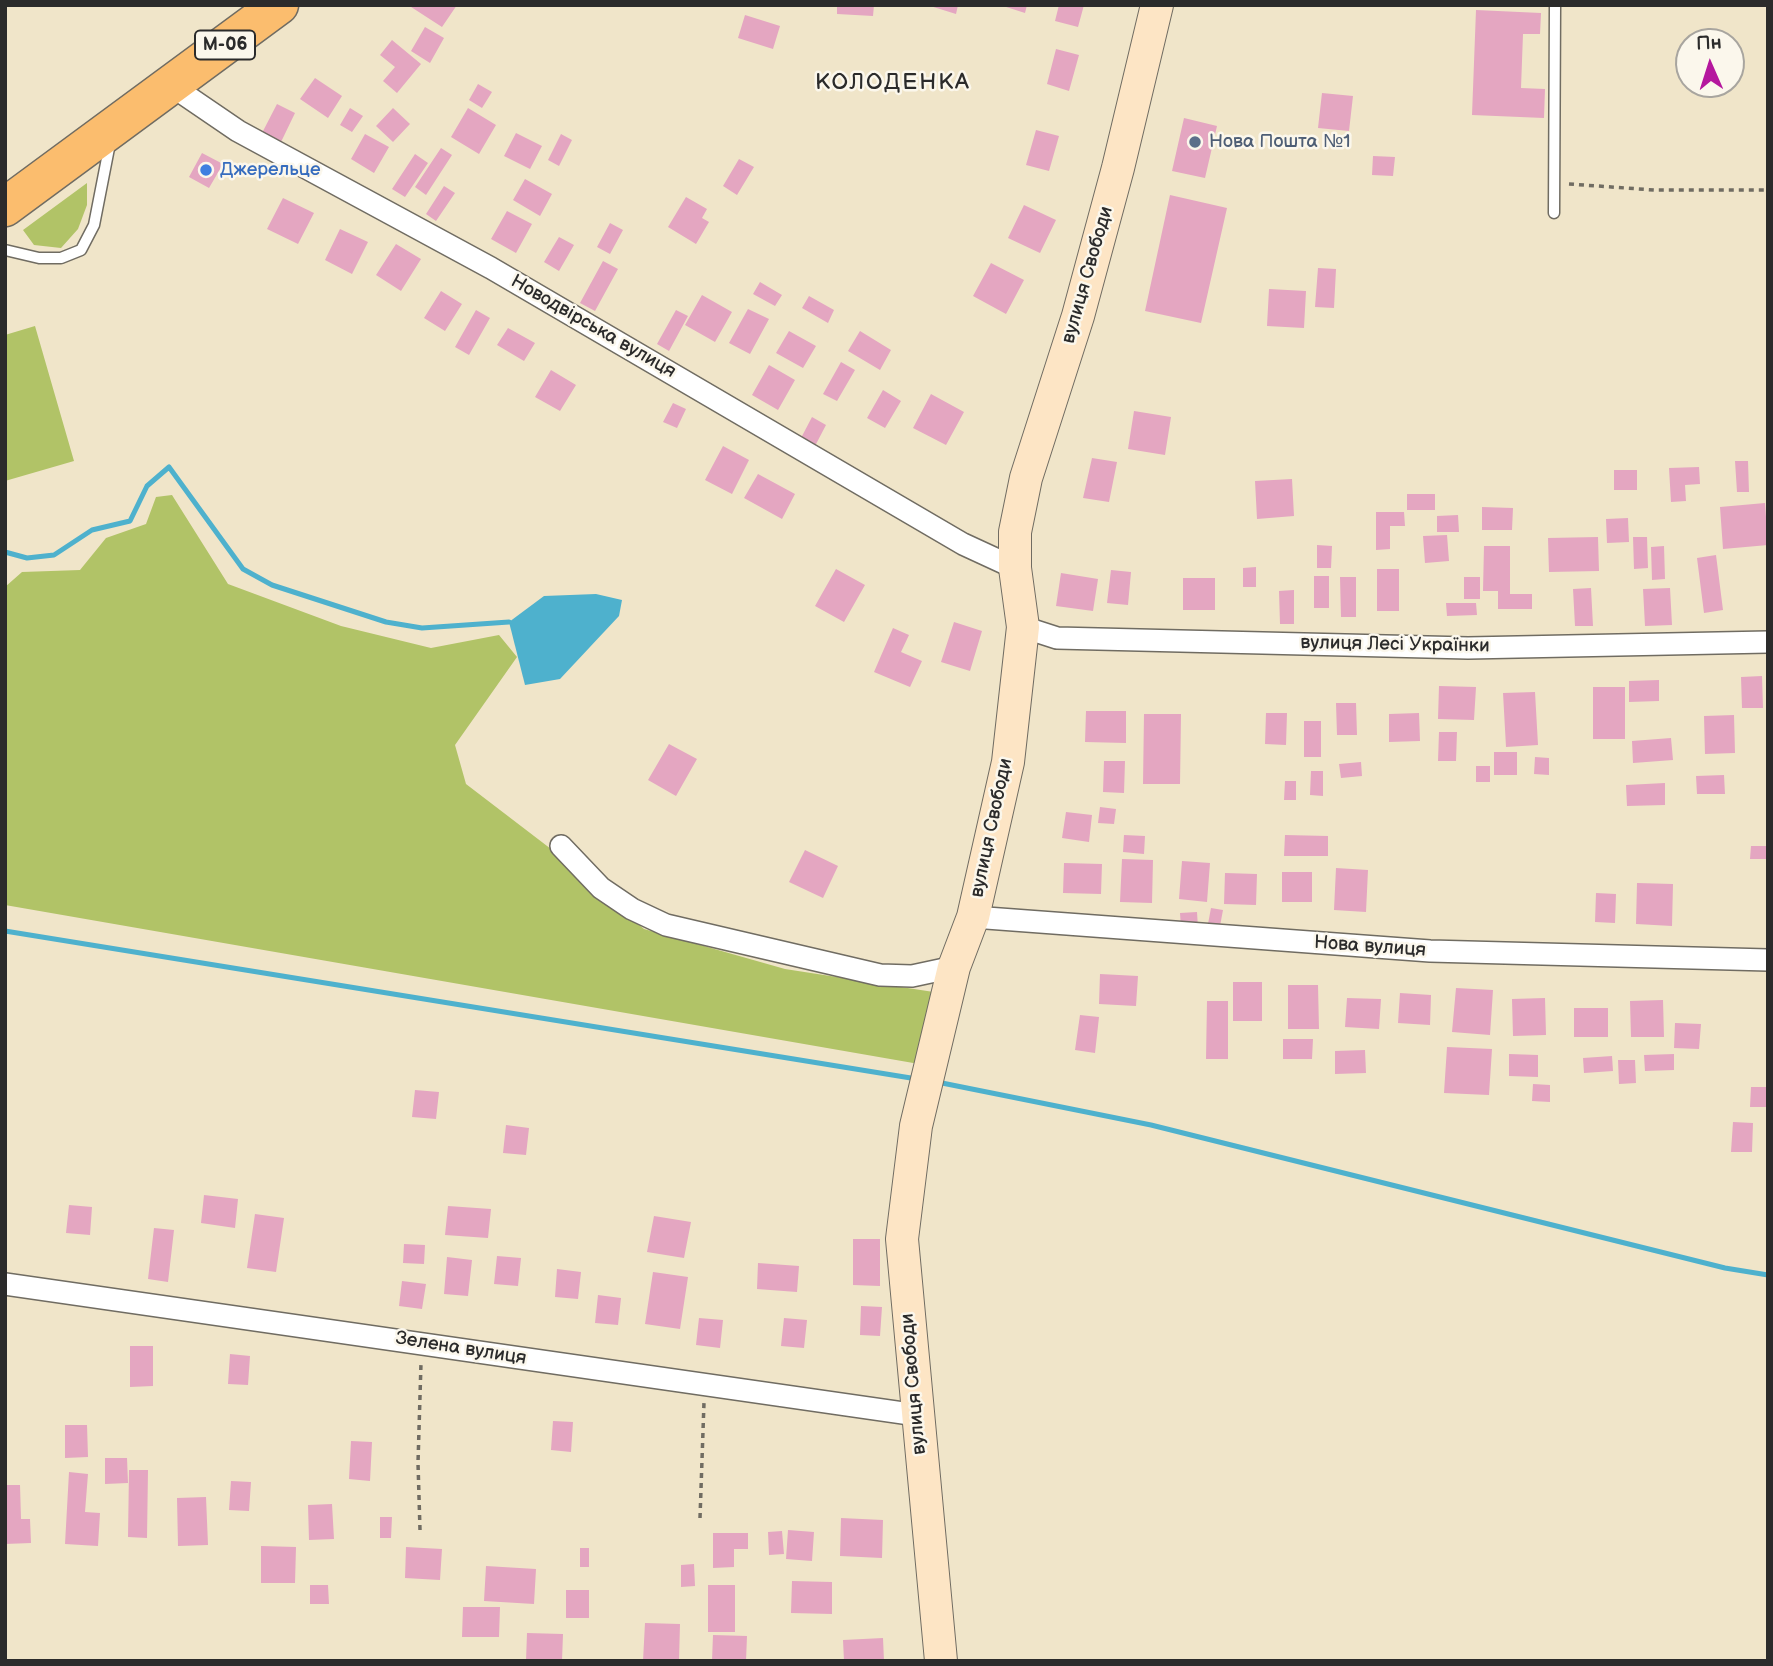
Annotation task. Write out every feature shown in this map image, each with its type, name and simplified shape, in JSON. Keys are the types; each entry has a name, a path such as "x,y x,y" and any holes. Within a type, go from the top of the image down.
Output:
{"highway":[{"name":"М-06","path":"5,207 279,5"}],"main road":[{"name":"вулиця Свободи","path":"941,1661 902,1239 916,1126 954,967 973,918 1008,762 1023,627 1015,568 1015,532 1026,478 1081,303 1157,5"}],"street":[{"name":"Новодвірська вулиця","path":"172,86 238,131 491,268 963,544 1015,568"},
{"name":"вулиця Лесі Українки","path":"1023,627 1058,638 1441,647 1768,642"},
{"path":"561,846 601,888 632,909 666,925 880,975 912,976 954,967"},
{"name":"Нова вулиця","path":"973,918 1430,951 1768,960"},
{"name":"Зелена вулиця","path":"5,1284 917,1415"}],"lane":[{"path":"1554,213 1555,5"},
{"path":"5,250 38,258 61,258 81,250 94,225 112,130"}],"path":[{"path":"1556,183 1654,190 1768,190"},
{"path":"421,1530 418,1463 422,1343"},
{"path":"700,1518 704,1386"}],"green space":[{"path":"87,183 87,205 78,229 61,248 34,245 23,230"},
{"path":"35,326 74,461 5,481 5,335"},
{"path":"172,495 228,584 341,626 431,648 499,635 517,657 455,745 466,784 551,849 644,929 785,969 940,993 919,1064 5,905 5,587 22,572 80,570 106,538 146,524 156,497"}],"water":[{"path":"596,594 622,600 619,616 560,679 525,685 509,622 544,596"}],"building":[{"path":"408,5 457,5 442,27"},
{"path":"837,5 874,5 873,16 837,14"},
{"path":"927,5 958,5 956,14"},
{"path":"1000,5 1027,5 1025,13"},
{"path":"1059,5 1084,5 1078,27 1055,21"},
{"path":"1476,10 1541,13 1540,34 1523,34 1521,88 1545,89 1544,118 1472,115"},
{"path":"745,15 780,26 773,49 738,38"},
{"path":"425,27 444,38 430,63 411,51"},
{"path":"392,40 421,64 397,93 383,81 395,67 380,55"},
{"path":"1056,49 1079,55 1069,91 1047,84"},
{"path":"315,78 342,96 328,118 300,99"},
{"path":"478,84 492,92 482,108 469,100"},
{"path":"1322,93 1353,96 1349,131 1318,128"},
{"path":"277,104 295,113 281,142 262,133"},
{"path":"350,108 363,116 352,132 340,125"},
{"path":"393,108 410,124 393,142 376,126"},
{"path":"468,108 496,125 479,154 451,137"},
{"path":"1184,118 1217,126 1205,178 1172,171"},
{"path":"1036,130 1059,136 1049,171 1026,165"},
{"path":"516,133 542,146 530,169 504,156"},
{"path":"365,134 389,147 374,173 351,159"},
{"path":"561,134 572,140 559,166 548,160"},
{"path":"441,148 452,155 426,195 415,187"},
{"name":"Джерельце","path":"202,153 223,164 209,188 189,177"},
{"path":"415,154 428,163 405,197 392,189"},
{"path":"1373,156 1395,157 1393,176 1372,175"},
{"path":"739,159 754,167 737,195 723,186"},
{"path":"525,179 552,194 540,216 513,200"},
{"path":"444,186 455,193 436,221 426,214"},
{"path":"1170,195 1227,208 1201,323 1145,311"},
{"path":"686,197 707,209 702,218 709,222 696,244 668,227"},
{"path":"283,198 314,213 298,244 267,229"},
{"path":"1024,205 1056,220 1040,253 1008,238"},
{"path":"507,211 532,224 516,253 491,239"},
{"path":"610,223 623,230 610,254 597,247"},
{"path":"340,229 368,242 352,274 325,260"},
{"path":"559,237 574,245 559,271 544,262"},
{"path":"396,244 421,259 401,291 376,275"},
{"path":"603,261 618,269 595,311 580,303"},
{"path":"991,263 1024,280 1006,314 973,296"},
{"path":"1318,268 1336,269 1334,308 1315,307"},
{"path":"760,282 782,295 775,306 753,294"},
{"path":"1269,289 1306,291 1304,328 1267,326"},
{"path":"441,291 462,304 445,331 424,318"},
{"path":"702,295 732,312 715,342 685,325"},
{"path":"809,296 834,310 828,323 802,308"},
{"path":"748,309 769,319 750,354 729,343"},
{"path":"476,310 490,318 469,355 455,347"},
{"path":"676,310 688,316 669,351 657,344"},
{"path":"508,328 535,343 524,361 497,345"},
{"path":"789,331 816,346 803,368 776,353"},
{"path":"860,331 891,350 880,370 848,351"},
{"path":"841,362 855,370 837,401 823,394"},
{"path":"769,365 795,380 778,410 752,395"},
{"path":"551,370 576,385 560,411 535,397"},
{"path":"883,390 901,401 885,428 867,418"},
{"path":"931,394 964,412 946,445 913,428"},
{"path":"673,403 686,409 677,428 663,422"},
{"path":"1134,411 1171,417 1165,455 1128,449"},
{"path":"812,417 826,425 815,446 801,438"},
{"path":"723,446 749,460 732,494 705,480"},
{"path":"1092,458 1117,462 1109,502 1083,498"},
{"path":"1735,461 1748,461 1749,492 1737,492"},
{"path":"1699,467 1700,484 1685,485 1686,501 1671,502 1669,468"},
{"path":"1614,470 1637,470 1637,490 1614,490"},
{"path":"758,474 795,494 782,519 744,498"},
{"path":"1292,479 1294,516 1257,519 1255,481"},
{"path":"1407,494 1435,494 1435,510 1407,510"},
{"path":"1765,503 1768,545 1723,549 1720,507"},
{"path":"1482,507 1513,508 1512,530 1482,530"},
{"path":"1376,512 1404,512 1405,526 1390,526 1390,549 1376,550"},
{"path":"1458,515 1459,532 1437,532 1437,516"},
{"path":"1628,518 1629,542 1607,543 1606,519"},
{"path":"1447,535 1449,561 1425,563 1423,536"},
{"path":"1598,537 1599,571 1549,572 1548,538"},
{"path":"1633,537 1647,537 1648,568 1634,569"},
{"path":"1317,545 1332,546 1331,568 1317,568"},
{"path":"1484,546 1510,546 1510,594 1532,594 1532,609 1498,609 1498,591 1483,591"},
{"path":"1664,546 1665,579 1652,580 1651,547"},
{"path":"1716,555 1723,610 1704,613 1697,558"},
{"path":"1256,567 1256,587 1243,587 1243,568"},
{"path":"836,569 865,585 844,622 815,606"},
{"path":"1377,569 1399,569 1399,611 1377,611"},
{"path":"1111,570 1131,572 1128,605 1107,603"},
{"path":"1061,573 1098,579 1093,611 1056,606"},
{"path":"1314,576 1329,576 1329,608 1314,608"},
{"path":"1340,577 1356,577 1356,617 1341,617"},
{"path":"1464,577 1480,577 1480,599 1464,599"},
{"path":"1183,578 1215,578 1215,610 1183,610"},
{"path":"1591,588 1593,626 1575,626 1573,589"},
{"path":"1670,588 1672,625 1645,626 1643,589"},
{"path":"1294,590 1294,624 1280,624 1279,591"},
{"path":"1446,603 1476,603 1477,615 1447,616"},
{"path":"954,622 982,631 970,671 941,662"},
{"path":"893,628 909,635 901,652 922,661 910,687 874,672"},
{"path":"1762,676 1763,708 1742,708 1741,677"},
{"path":"1659,680 1659,701 1629,702 1629,681"},
{"path":"1439,686 1476,687 1474,720 1438,719"},
{"path":"1593,687 1625,687 1625,739 1593,739"},
{"path":"1535,692 1538,745 1506,747 1503,693"},
{"path":"1336,703 1356,703 1357,735 1337,735"},
{"path":"1086,711 1126,711 1126,743 1085,742"},
{"path":"1266,713 1287,713 1286,745 1265,744"},
{"path":"1419,713 1420,741 1389,742 1389,714"},
{"path":"1144,714 1181,714 1180,784 1143,784"},
{"path":"1734,715 1735,753 1705,754 1704,716"},
{"path":"1304,721 1321,721 1321,757 1304,757"},
{"path":"1439,732 1457,732 1456,761 1438,761"},
{"path":"1671,738 1673,760 1633,763 1632,741"},
{"path":"669,744 697,759 676,796 648,780"},
{"path":"1494,752 1517,752 1517,775 1494,775"},
{"path":"1535,757 1549,758 1549,775 1534,774"},
{"path":"1104,761 1125,761 1124,793 1103,792"},
{"path":"1361,762 1362,776 1341,778 1339,764"},
{"path":"1476,766 1490,766 1490,782 1476,782"},
{"path":"1311,771 1323,771 1323,796 1310,795"},
{"path":"1724,775 1725,794 1697,794 1696,776"},
{"path":"1285,781 1296,781 1296,800 1284,800"},
{"path":"1665,783 1665,805 1627,806 1626,785"},
{"path":"1100,807 1116,809 1114,824 1098,823"},
{"path":"1066,812 1092,815 1089,842 1062,838"},
{"path":"1124,835 1145,836 1144,854 1123,852"},
{"path":"1285,835 1328,836 1328,856 1284,856"},
{"path":"1751,846 1768,846 1768,859 1750,859"},
{"path":"805,850 838,866 823,898 789,882"},
{"path":"1122,859 1153,860 1152,903 1120,902"},
{"path":"1182,861 1210,863 1207,902 1179,899"},
{"path":"1064,863 1102,864 1101,894 1063,893"},
{"path":"1336,868 1368,870 1366,912 1334,910"},
{"path":"1282,872 1312,872 1312,902 1282,902"},
{"path":"1225,873 1257,874 1256,905 1224,904"},
{"path":"1637,883 1673,884 1672,926 1636,924"},
{"path":"1596,893 1616,894 1615,923 1595,922"},
{"path":"1211,908 1223,910 1220,926 1208,924"},
{"path":"1197,912 1198,928 1181,928 1180,913"},
{"path":"1100,974 1138,976 1136,1006 1099,1004"},
{"path":"1233,982 1262,982 1262,1021 1233,1021"},
{"path":"1288,985 1318,985 1319,1029 1288,1029"},
{"path":"1456,988 1493,990 1490,1035 1452,1032"},
{"path":"1400,993 1431,995 1430,1025 1398,1023"},
{"path":"1347,998 1381,999 1379,1029 1345,1027"},
{"path":"1545,998 1546,1035 1513,1036 1512,999"},
{"path":"1663,1000 1664,1037 1631,1037 1630,1001"},
{"path":"1207,1001 1228,1001 1228,1059 1206,1059"},
{"path":"1574,1008 1608,1008 1608,1037 1574,1037"},
{"path":"1080,1015 1099,1017 1095,1053 1075,1050"},
{"path":"1675,1023 1701,1024 1699,1049 1674,1048"},
{"path":"1283,1039 1313,1039 1312,1059 1283,1059"},
{"path":"1447,1047 1492,1049 1489,1095 1444,1093"},
{"path":"1365,1050 1366,1073 1335,1074 1335,1051"},
{"path":"1509,1054 1538,1055 1538,1077 1509,1076"},
{"path":"1674,1054 1674,1070 1645,1071 1644,1055"},
{"path":"1612,1056 1613,1071 1584,1073 1583,1058"},
{"path":"1618,1060 1635,1060 1636,1083 1619,1084"},
{"path":"1533,1084 1550,1085 1550,1102 1532,1101"},
{"path":"1751,1087 1768,1087 1768,1107 1750,1107"},
{"path":"415,1090 439,1092 436,1119 412,1117"},
{"path":"1733,1122 1753,1123 1752,1152 1731,1152"},
{"path":"506,1125 529,1128 526,1155 503,1153"},
{"path":"204,1195 238,1199 235,1228 201,1223"},
{"path":"69,1205 92,1207 90,1235 66,1233"},
{"path":"448,1206 491,1209 488,1238 445,1235"},
{"path":"255,1214 284,1218 276,1272 247,1268"},
{"path":"654,1216 691,1222 684,1258 647,1252"},
{"path":"154,1228 174,1230 168,1282 148,1279"},
{"path":"853,1239 880,1239 880,1286 853,1285"},
{"path":"404,1244 425,1245 424,1264 403,1263"},
{"path":"497,1256 521,1258 518,1286 494,1284"},
{"path":"447,1257 472,1260 468,1296 444,1294"},
{"path":"758,1263 799,1266 797,1292 757,1289"},
{"path":"557,1269 581,1272 578,1299 555,1297"},
{"path":"653,1272 688,1277 680,1329 645,1324"},
{"path":"402,1281 426,1284 422,1309 399,1306"},
{"path":"598,1295 621,1298 618,1325 595,1323"},
{"path":"861,1306 882,1307 880,1336 860,1335"},
{"path":"699,1318 723,1320 720,1348 696,1345"},
{"path":"784,1318 807,1320 804,1348 781,1346"},
{"path":"130,1346 153,1346 153,1386 130,1387"},
{"path":"230,1354 250,1356 248,1385 228,1384"},
{"path":"553,1421 573,1422 571,1452 551,1450"},
{"path":"65,1425 87,1425 88,1457 65,1458"},
{"path":"351,1441 372,1442 370,1481 349,1479"},
{"path":"105,1458 127,1458 128,1483 105,1484"},
{"path":"129,1470 148,1470 147,1538 128,1537"},
{"path":"69,1472 88,1474 85,1512 100,1513 98,1546 65,1544"},
{"path":"231,1481 251,1482 249,1511 229,1510"},
{"path":"5,1485 20,1485 21,1519 30,1519 31,1543 5,1544"},
{"path":"206,1497 208,1545 178,1546 177,1498"},
{"path":"332,1504 334,1539 309,1540 308,1505"},
{"path":"380,1517 392,1517 391,1538 380,1538"},
{"path":"841,1518 883,1520 882,1558 840,1556"},
{"path":"788,1530 814,1532 812,1561 786,1559"},
{"path":"782,1531 784,1554 769,1555 768,1532"},
{"path":"713,1533 748,1533 748,1549 734,1549 734,1567 713,1568"},
{"path":"261,1546 296,1547 295,1583 261,1583"},
{"path":"406,1547 442,1549 440,1580 405,1578"},
{"path":"580,1548 589,1548 589,1567 580,1567"},
{"path":"694,1564 695,1586 681,1587 681,1565"},
{"path":"486,1566 536,1569 534,1604 484,1601"},
{"path":"792,1581 832,1582 832,1614 791,1613"},
{"path":"310,1585 328,1585 329,1604 310,1604"},
{"path":"708,1585 735,1585 735,1632 708,1632"},
{"path":"566,1590 589,1590 589,1618 566,1618"},
{"path":"463,1607 500,1607 499,1637 462,1637"},
{"path":"645,1623 680,1624 679,1661 643,1661"},
{"path":"527,1633 563,1634 562,1661 526,1661"},
{"path":"713,1635 747,1636 746,1661 712,1661"},
{"path":"883,1638 884,1661 844,1661 843,1640"}],"waterway":[{"path":"5,552 27,558 54,555 92,530 130,521 147,486 169,467 243,569 272,585 386,622 422,628 509,622"},
{"path":"5,931 917,1079"},
{"path":"937,1082 1151,1125 1725,1268 1768,1275"}],"place":[{"name":"Нова Пошта №1","path":"1195,142"},
{"name":"Джерельце","path":"206,170"}],"district":[{"name":"КОЛОДЕНКА","path":"893,83"}]}
